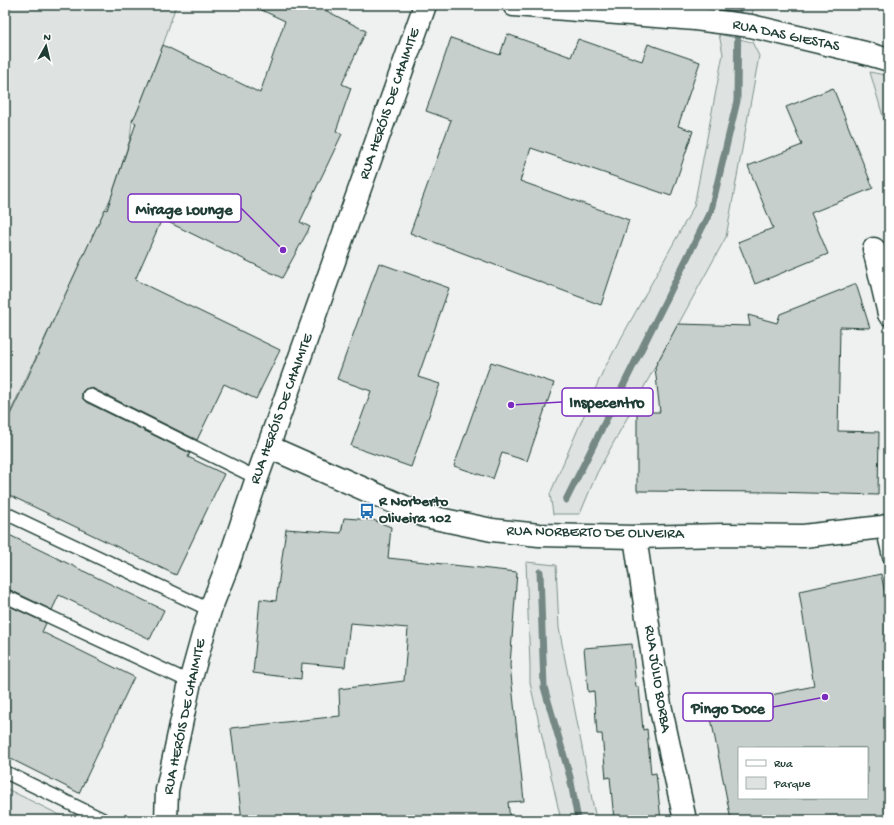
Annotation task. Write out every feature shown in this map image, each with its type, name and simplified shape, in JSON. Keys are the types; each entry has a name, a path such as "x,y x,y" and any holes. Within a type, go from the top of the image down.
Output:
{"street":[{"name":"RUA HERÓIS DE CHAIMITE","path":"166,820 167,790 190,682 210,610 228,564 257,478 425,5"},
{"name":"RUA DAS GIESTAS","path":"514,5 701,15 865,53 889,60"},
{"path":"874,249 889,314"},
{"name":"RUA NORBERTO DE OLIVEIRA","path":"269,447 425,516 492,530 539,535 635,537 724,535 803,536 885,526"},
{"name":"RUA JÚLIO BORBA","path":"635,537 660,705 685,820"}],"lane":[{"path":"89,395 257,478"},
{"path":"5,513 210,610"},
{"path":"885,526 889,557"},
{"path":"5,596 190,682"},
{"path":"5,772 104,820"}],"shaded area":[{"path":"176,5 716,5 711,32 752,42 751,26 754,5 889,5 889,76 870,72 889,137 889,820 70,820 5,788 5,425 112,195 130,139 132,121 138,110 163,45"}],"green space":[{"path":"5,5 176,5 163,45 138,110 132,121 130,139 112,195 5,423"},
{"path":"716,5 754,5 752,16 715,8"},
{"path":"719,34 752,42 759,56 726,237 597,473 580,514 553,514 550,494 603,371 694,206 723,54"},
{"path":"870,72 889,76 889,137"},
{"path":"526,562 556,565 559,628 596,820 561,820 530,683"},
{"path":"5,788 70,820 5,820"}],"building":[{"path":"251,5 315,5 366,31 342,84 351,88 336,131 342,134 300,222 310,227 282,278 162,219 135,280 280,350 256,399 224,384 197,440 92,388 85,389 82,392 83,399 86,402 190,453 188,457 224,474 176,575 5,493 5,425 105,209 107,210 136,123 132,121 138,110 163,45 260,93 285,21"},
{"path":"507,34 571,57 578,39 642,61 648,44 700,62 678,126 693,131 671,196 531,148 520,181 629,220 601,305 410,233 451,120 426,111 451,38 500,55"},
{"path":"833,88 873,188 811,213 828,254 755,284 738,242 773,228 748,166 802,145 786,107"},
{"path":"379,263 449,288 418,377 440,384 411,467 351,446 371,391 337,379"},
{"path":"856,284 870,328 840,327 838,431 879,432 878,495 774,492 637,491 637,412 660,412 655,367 678,324 750,326 748,315 777,323 780,314"},
{"path":"491,362 554,383 527,461 502,453 493,479 454,466"},
{"path":"344,518 373,520 391,527 388,558 517,572 510,665 524,801 508,802 510,820 242,820 231,728 340,716 339,689 404,681 408,628 350,623 345,667 302,663 301,679 253,673 260,599 276,601 286,529 341,533"},
{"path":"5,533 164,610 150,639 59,595 52,610 8,589 5,589"},
{"path":"881,574 889,613 889,820 731,820 709,708 814,686 799,591"},
{"path":"5,604 46,623 42,632 134,677 79,793 5,756"},
{"path":"632,644 636,687 639,687 643,730 647,729 651,774 656,773 661,820 614,820 610,777 606,778 602,734 597,734 594,691 588,692 584,648"}],"waterway":[{"path":"566,500 711,210 737,101 738,5"},
{"path":"540,572 544,687 570,777 578,820"}],"place":[{"name":"Mirage Lounge","path":"283,250"},
{"name":"Inspecentro","path":"511,405"},
{"name":"R Norberto Oliveira 102","path":"367,511"},
{"name":"Pingo Doce","path":"825,697"}]}
